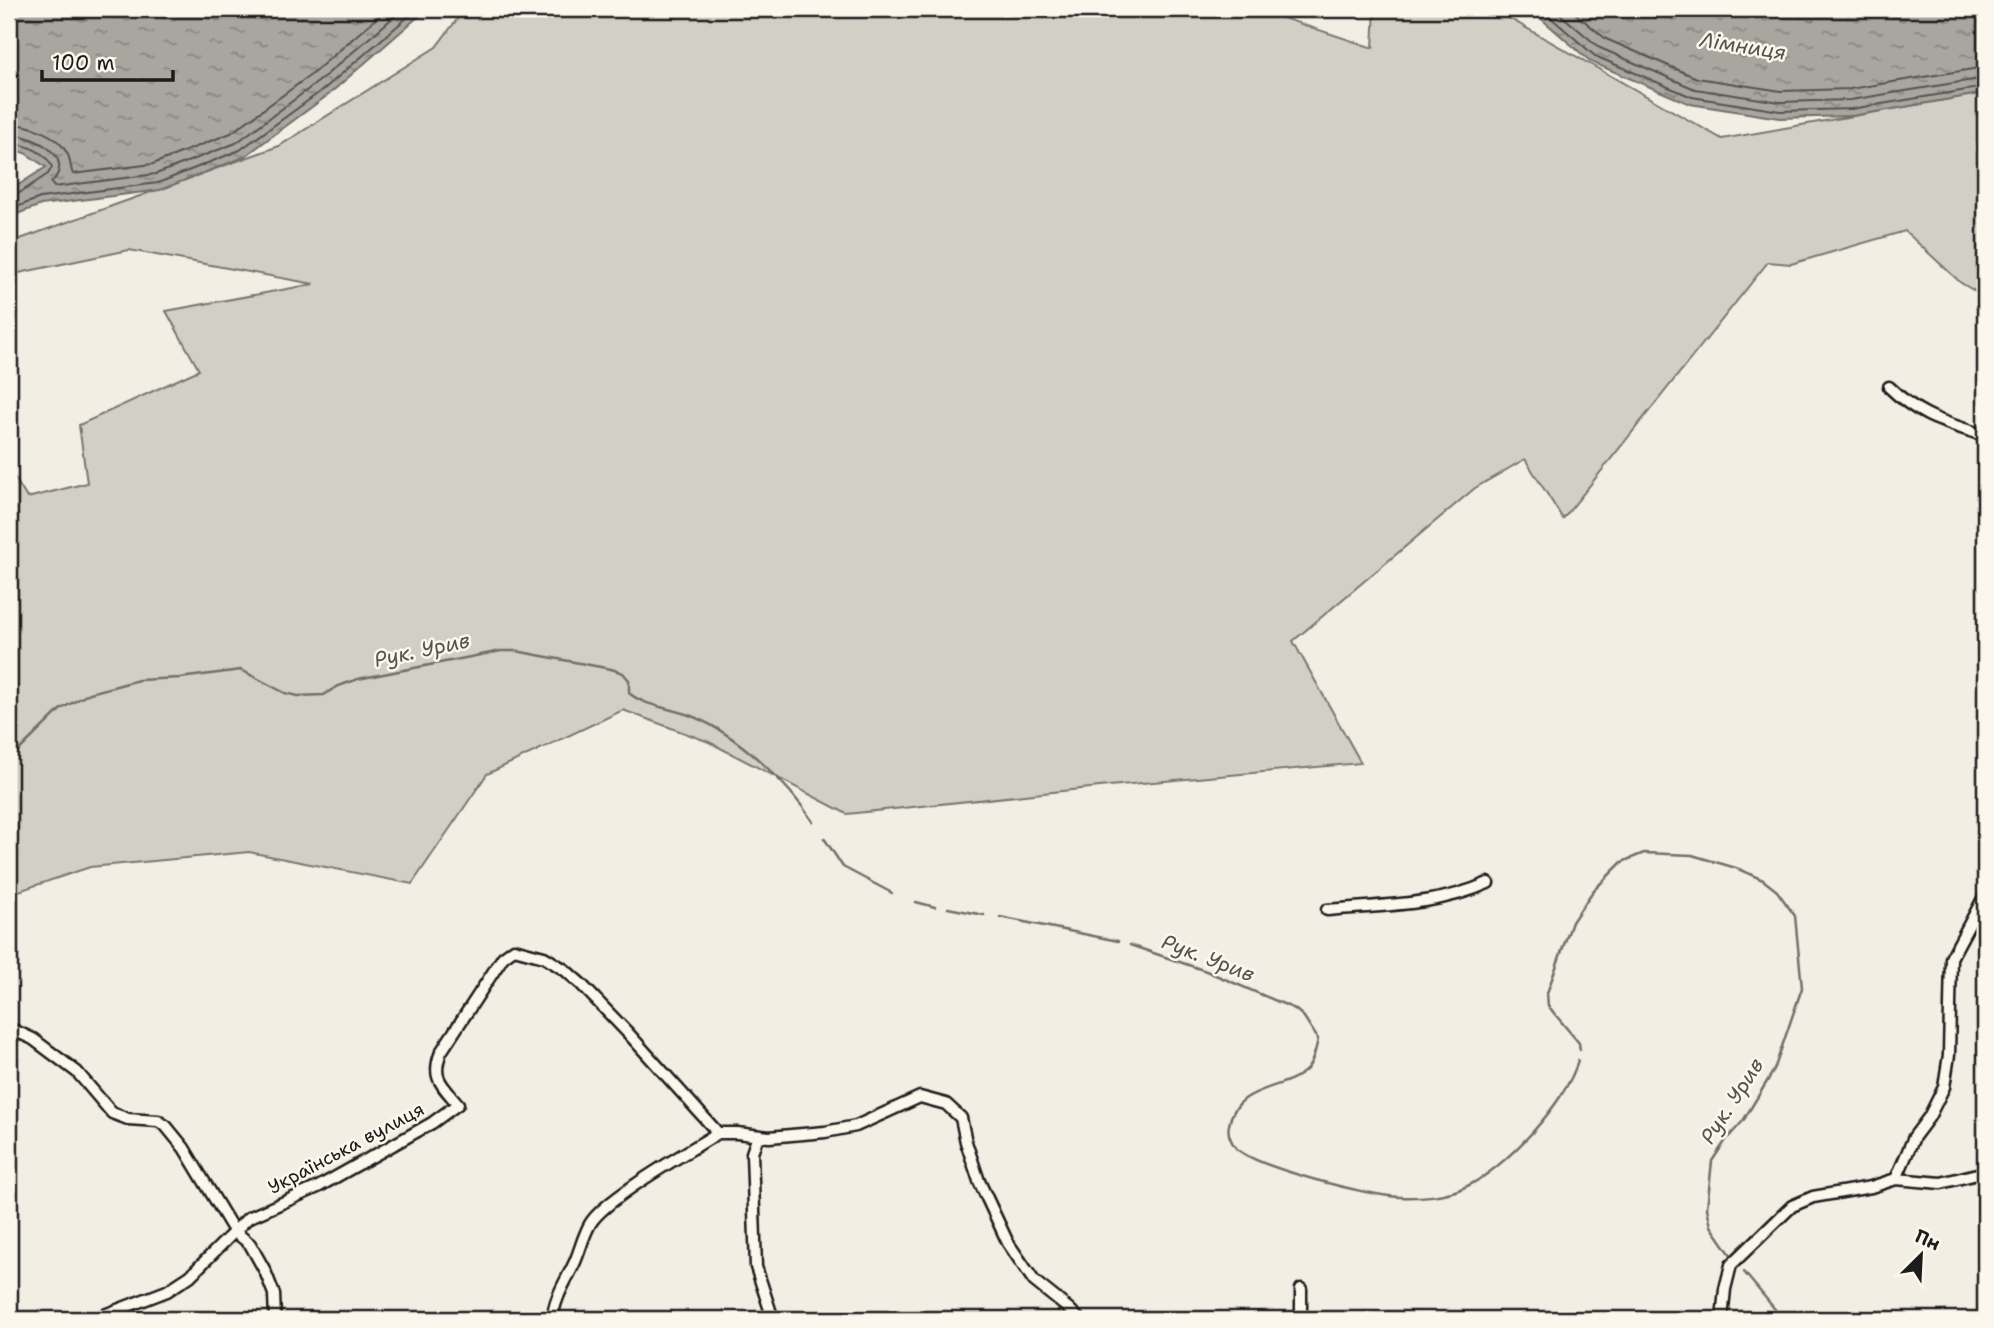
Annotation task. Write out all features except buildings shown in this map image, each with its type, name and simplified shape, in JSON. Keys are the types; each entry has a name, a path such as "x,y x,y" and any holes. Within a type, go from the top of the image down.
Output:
{"street":[{"path":"1889,387 1921,413 1985,436"},
{"path":"1327,910 1434,901 1454,897 1488,883"},
{"path":"1896,1179 1914,1137 1929,1118 1944,1087 1949,1055 1951,958 1985,895"},
{"name":"Українська вулиця","path":"94,1319 167,1291 190,1276 248,1218 318,1187 432,1123 458,1104 438,1081 435,1067 441,1052 503,957 514,949 544,957 581,984 718,1133"},
{"path":"9,1028 33,1039 77,1072 113,1113 128,1119 158,1121 166,1126 184,1148 234,1231 250,1244 274,1294 275,1319"},
{"path":"553,1319 559,1294 591,1222 614,1201 718,1133 769,1137 825,1132 856,1126 920,1097 946,1104 961,1118 965,1142 979,1181 1008,1243 1034,1281 1079,1319"},
{"path":"758,1136 752,1153 757,1267 773,1319"},
{"path":"1722,1319 1731,1265 1792,1206 1813,1196 1871,1187 1896,1179 1941,1183 1985,1172"},
{"path":"1301,1289 1301,1319"}],"shaded area":[{"path":"465,9 1273,9 1277,16 1373,48 1375,9 1493,9 1722,139 1985,93 1985,297 1961,283 1905,231 1791,264 1768,262 1563,519 1525,459 1475,488 1293,641 1361,763 847,814 709,742 623,710 487,774 412,884 249,852 90,867 19,891 9,883 9,468 27,498 87,483 79,425 199,370 166,311 314,284 129,250 9,275 9,243 279,146 436,47"}],"water":[{"path":"9,9 427,9 328,95 244,157 160,190 41,205 9,217 9,191 46,167 25,153 9,149"},
{"name":"Лімниця","path":"1530,9 1985,9 1985,93 1852,116 1779,118 1690,104 1591,62"}],"waterway":[{"name":"Рук. Урив","path":"9,760 61,709 90,693 139,680 241,670 285,693 298,696 324,695 336,687 358,679 501,651 516,651 623,673 629,680 629,693 636,698 694,717 711,725 744,748 776,776 813,822"},
{"name":"Рук. Урив","path":"824,838 843,867 892,893"},
{"name":"Рук. Урив","path":"1580,1050 1579,1043 1548,1006 1547,993 1572,922 1593,891 1622,862 1644,853 1692,855 1736,868 1763,880 1777,891 1795,916 1802,988 1774,1070 1743,1121 1712,1161 1707,1208 1711,1226 1731,1255"},
{"name":"Рук. Урив","path":"916,902 935,907"},
{"name":"Рук. Урив","path":"948,908 984,915"},
{"name":"Рук. Урив","path":"1000,917 1118,941"},
{"name":"Рук. Урив","path":"1130,945 1206,971 1295,1009 1304,1017 1318,1039 1310,1065 1288,1081 1264,1089 1241,1102 1234,1111 1229,1135 1237,1149 1249,1156 1290,1172 1341,1186 1385,1195 1424,1197 1456,1191 1479,1180 1514,1151 1548,1114 1572,1077 1578,1060"},
{"name":"Рук. Урив","path":"1744,1272 1783,1319"}]}
